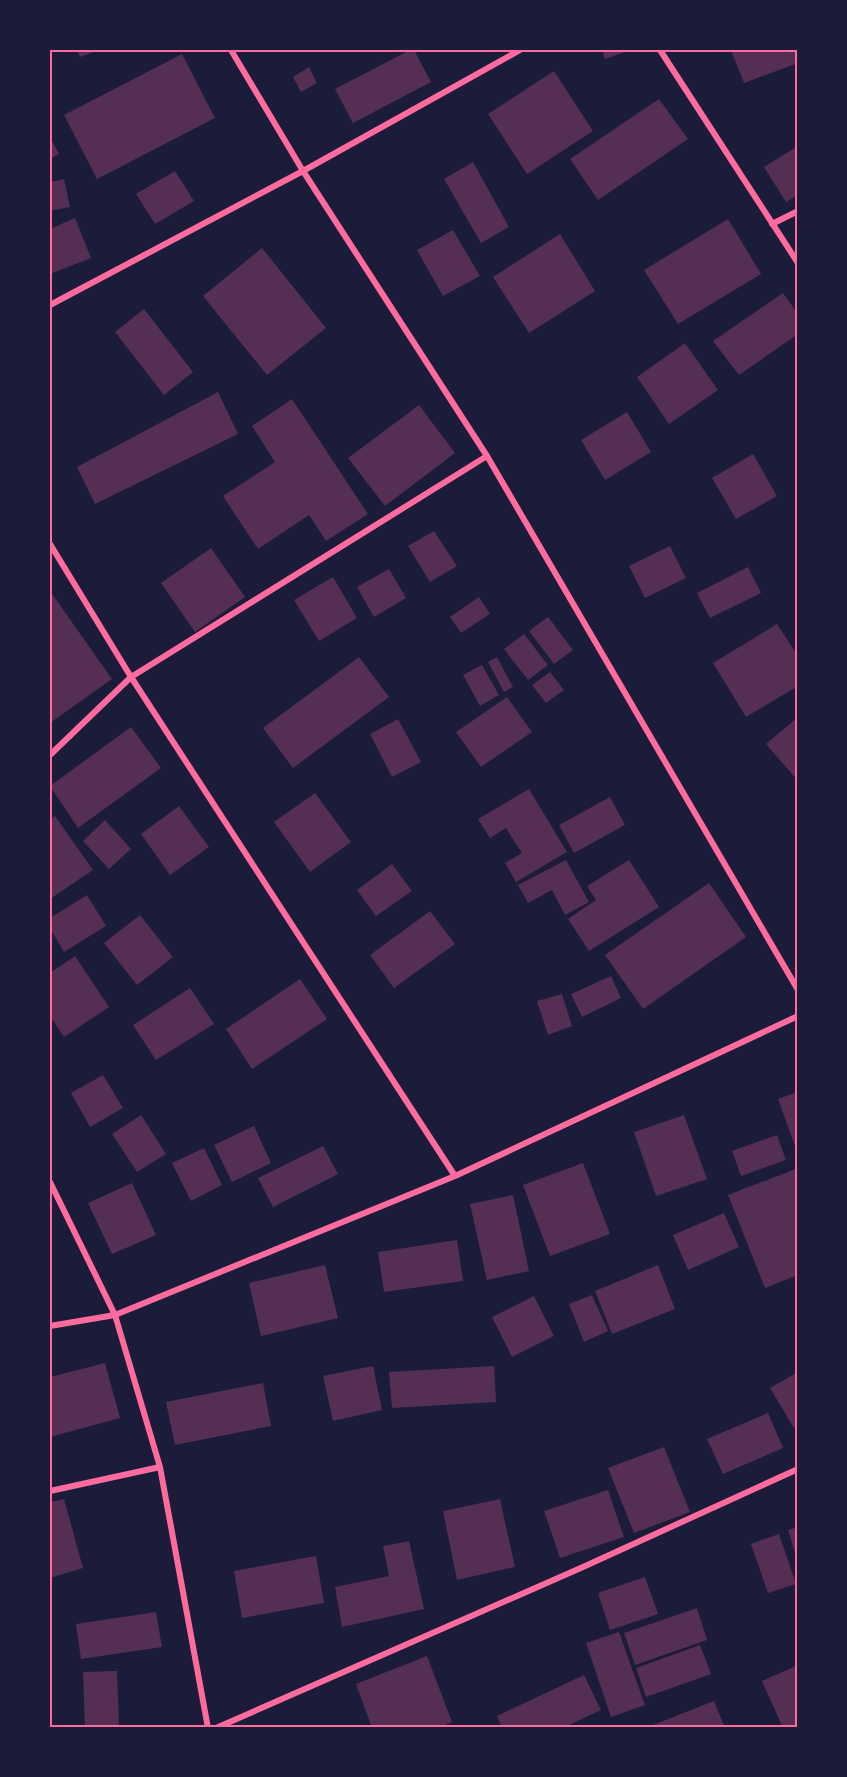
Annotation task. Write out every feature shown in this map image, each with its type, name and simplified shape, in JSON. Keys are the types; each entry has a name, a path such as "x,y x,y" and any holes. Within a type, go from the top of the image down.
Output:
{"street":[{"path":"231,50 303,171 487,456 798,990"},
{"path":"50,305 303,171 519,50"},
{"path":"660,50 798,263"},
{"path":"772,224 798,211"},
{"path":"50,755 131,677 487,456"},
{"path":"50,544 131,677 456,1176"},
{"path":"50,1326 115,1315 456,1176 798,1016"},
{"path":"50,1182 115,1315 160,1467 208,1728"},
{"path":"50,1491 160,1467"},
{"path":"216,1728 583,1568 798,1469"}],"building":[{"path":"77,50 98,50 80,57"},
{"path":"414,50 431,82 353,123 335,89"},
{"path":"602,50 630,50 605,59"},
{"path":"731,50 798,50 798,63 744,83"},
{"path":"182,54 215,118 97,179 64,115"},
{"path":"309,67 317,83 301,92 293,77"},
{"path":"554,71 593,131 527,174 488,114"},
{"path":"659,99 688,139 598,200 570,159"},
{"path":"50,137 59,154 50,159"},
{"path":"798,146 798,195 786,202 764,167"},
{"path":"473,162 509,227 481,243 444,179"},
{"path":"175,171 194,201 155,224 136,194"},
{"path":"64,179 70,207 50,211 50,182"},
{"path":"75,218 91,258 50,274 50,229"},
{"path":"728,219 761,274 678,324 644,270"},
{"path":"453,230 480,276 443,296 417,250"},
{"path":"560,234 595,291 529,333 493,277"},
{"path":"262,248 326,328 267,375 203,296"},
{"path":"783,293 798,314 798,334 739,375 713,341"},
{"path":"144,309 193,372 164,395 115,332"},
{"path":"685,343 718,390 669,424 637,377"},
{"path":"218,392 238,434 95,504 77,467"},
{"path":"292,399 368,514 326,541 309,515 258,549 223,496 275,462 252,426"},
{"path":"419,405 455,453 385,506 348,458"},
{"path":"627,412 651,452 605,480 581,440"},
{"path":"753,454 777,496 736,519 712,478"},
{"path":"434,531 457,566 430,582 408,546"},
{"path":"670,546 686,578 645,598 629,566"},
{"path":"211,548 245,597 195,632 161,583"},
{"path":"748,567 761,593 710,618 697,593"},
{"path":"389,569 406,598 374,617 357,587"},
{"path":"333,577 357,618 319,641 294,600"},
{"path":"50,591 112,679 50,723"},
{"path":"479,597 490,614 461,633 450,617"},
{"path":"548,617 573,650 554,664 529,631"},
{"path":"777,624 798,656 798,686 746,717 713,663"},
{"path":"524,634 548,665 528,680 504,649"},
{"path":"359,657 389,697 293,768 263,728"},
{"path":"497,657 513,687 504,692 488,662"},
{"path":"482,665 499,695 480,706 463,675"},
{"path":"550,672 564,690 546,703 532,685"},
{"path":"507,697 532,732 481,767 456,732"},
{"path":"798,717 798,781 766,744"},
{"path":"398,719 421,762 392,777 370,734"},
{"path":"131,727 161,768 78,828 50,786"},
{"path":"529,789 567,852 516,882 505,863 522,853 506,828 490,838 478,819"},
{"path":"315,793 351,842 310,872 274,822"},
{"path":"610,797 625,825 574,853 559,825"},
{"path":"179,806 209,847 170,875 141,834"},
{"path":"55,816 93,870 50,899 50,820"},
{"path":"105,820 131,849 109,869 83,841"},
{"path":"566,860 589,902 565,915 552,890 528,903 518,885"},
{"path":"629,860 659,907 589,951 568,919 596,900 587,886"},
{"path":"392,864 412,891 376,916 357,890"},
{"path":"709,883 746,937 643,1009 605,955"},
{"path":"87,895 106,926 64,952 50,928 50,918"},
{"path":"430,911 455,944 394,988 370,955"},
{"path":"140,915 173,957 137,985 104,943"},
{"path":"75,956 109,1007 64,1037 50,1016 50,973"},
{"path":"611,976 621,998 582,1017 571,994"},
{"path":"300,979 327,1019 252,1069 226,1029"},
{"path":"190,988 214,1024 156,1060 133,1025"},
{"path":"562,994 572,1026 548,1035 537,1001"},
{"path":"103,1075 123,1108 90,1127 71,1093"},
{"path":"798,1092 798,1152 797,1152 778,1099"},
{"path":"141,1115 166,1154 137,1172 112,1134"},
{"path":"684,1115 707,1179 656,1196 634,1132"},
{"path":"254,1126 271,1163 232,1182 214,1145"},
{"path":"777,1135 786,1160 741,1176 732,1151"},
{"path":"323,1146 338,1174 273,1207 258,1178"},
{"path":"204,1148 222,1185 191,1201 172,1163"},
{"path":"583,1163 610,1234 550,1256 523,1185"},
{"path":"798,1168 798,1275 765,1288 728,1195"},
{"path":"132,1183 156,1235 112,1254 88,1203"},
{"path":"513,1195 529,1271 487,1280 470,1204"},
{"path":"724,1213 739,1247 688,1270 673,1235"},
{"path":"457,1240 463,1281 384,1292 378,1252"},
{"path":"325,1265 338,1318 261,1336 249,1283"},
{"path":"658,1265 675,1309 612,1334 595,1291"},
{"path":"592,1295 608,1331 584,1342 569,1304"},
{"path":"534,1296 554,1336 512,1357 492,1317"},
{"path":"105,1363 120,1418 50,1437 50,1377"},
{"path":"373,1366 382,1410 333,1421 323,1376"},
{"path":"494,1366 496,1402 392,1408 389,1372"},
{"path":"798,1372 798,1426 794,1428 770,1388"},
{"path":"263,1383 271,1426 175,1445 166,1402"},
{"path":"768,1413 783,1448 723,1474 707,1439"},
{"path":"664,1447 690,1512 634,1533 608,1468"},
{"path":"608,1490 624,1537 560,1558 544,1511"},
{"path":"64,1499 83,1568 50,1578 50,1502"},
{"path":"500,1499 515,1567 457,1580 443,1511"},
{"path":"798,1527 798,1559 797,1559 788,1530"},
{"path":"779,1534 796,1584 768,1593 751,1544"},
{"path":"409,1541 424,1609 342,1627 335,1587 389,1576 383,1546"},
{"path":"316,1556 324,1603 242,1618 234,1571"},
{"path":"645,1577 658,1614 610,1630 598,1593"},
{"path":"697,1608 707,1640 635,1665 624,1633"},
{"path":"156,1612 162,1647 81,1659 76,1624"},
{"path":"619,1632 645,1705 611,1717 586,1643"},
{"path":"700,1645 711,1674 646,1697 636,1668"},
{"path":"427,1656 452,1722 438,1728 372,1728 356,1684"},
{"path":"798,1665 798,1728 783,1728 762,1681"},
{"path":"117,1671 119,1728 85,1728 83,1672"},
{"path":"584,1675 601,1710 563,1728 502,1728 497,1716"},
{"path":"714,1701 725,1728 648,1728 648,1727"}]}
